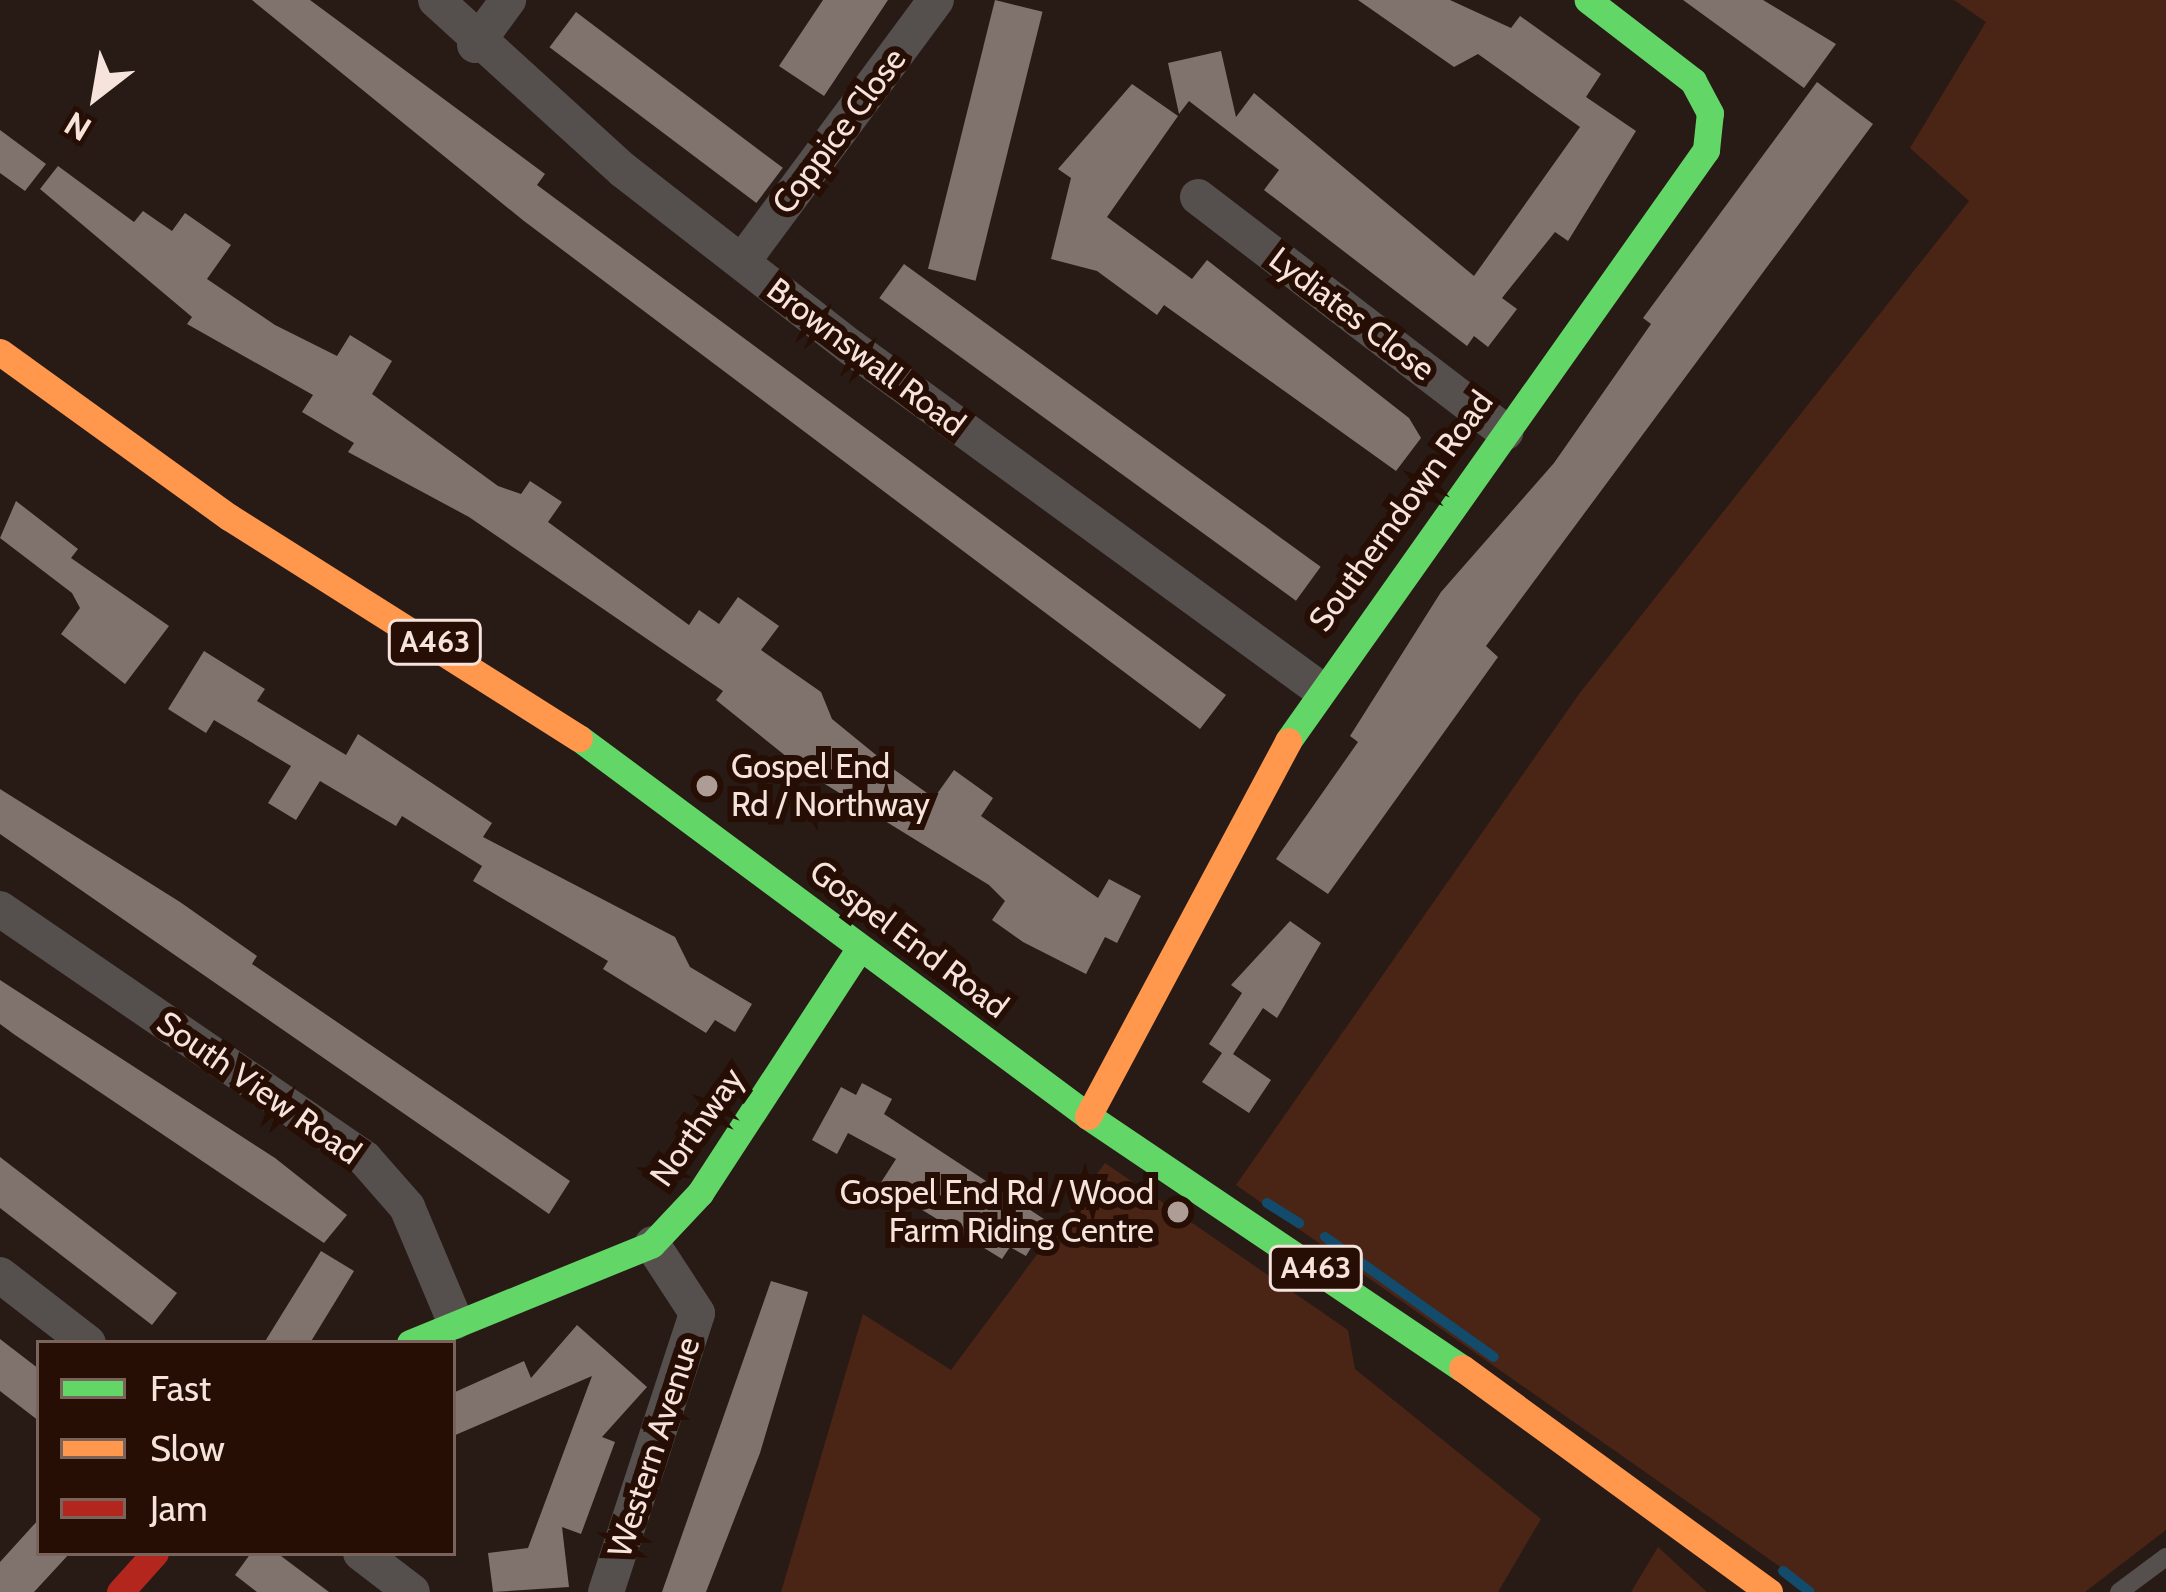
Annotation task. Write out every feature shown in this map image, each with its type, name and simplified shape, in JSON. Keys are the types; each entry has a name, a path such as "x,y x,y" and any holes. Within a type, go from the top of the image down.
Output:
{"main road":[{"name":"Southerndown Road","path":"1088,1116 1317,686 1706,150 1710,113 1694,81 1588,0"},
{"name":"Gospel End Road","path":"0,352 229,517 555,720 1088,1116 1580,1448 1769,1592"},
{"name":"Northway","path":"416,1340 652,1244 700,1193 860,948"},
{"path":"120,1592 152,1556"}],"street":[{"name":"Brownswall Road","path":"436,0 475,45 742,262 1317,686"},
{"path":"475,45 508,0"},
{"name":"Coppice Close","path":"742,262 936,0"},
{"name":"Lydiates Close","path":"1198,197 1505,432"},
{"name":"South View Road","path":"0,909 365,1159 407,1207 455,1322"},
{"name":"Western Avenue","path":"606,1592 697,1313 652,1244"},
{"path":"0,1275 84,1340"},
{"path":"365,1556 412,1592"}],"lane":[{"path":"2119,1592 2166,1557"}],"shaded area":[{"path":"1954,0 2166,0 2166,1530 2085,1592 1816,1592 1236,1185 1579,694 1969,201 1910,148 1986,22"},
{"path":"1105,1163 1348,1330 1355,1369 1541,1519 1498,1592 781,1592 863,1314 951,1370"},
{"path":"1658,1547 1707,1592 1631,1592"}],"building":[{"path":"252,0 310,0 545,174 537,185 1226,695 1200,729 524,221"},
{"path":"823,0 888,0 824,96 779,66"},
{"path":"995,0 1043,12 976,281 928,269"},
{"path":"1358,0 1450,0 1511,28 1520,16 1601,74 1586,97 1636,131 1568,241 1555,232 1502,298 1517,309 1488,347 1474,336 1467,346 1264,190 1279,170 1189,101 1179,114 1168,63 1221,51 1236,117 1254,93 1474,276 1580,127 1478,54 1454,67"},
{"path":"1683,0 1763,0 1836,44 1804,88"},
{"path":"576,12 783,168 756,203 550,47"},
{"path":"1817,82 1873,124 1486,646 1498,657 1328,894 1276,859 1358,742 1350,736 1441,592 1554,463 1651,324 1643,318"},
{"path":"1132,84 1178,116 1107,217 1192,279 1207,260 1409,418 1421,438 1396,471 1164,305 1157,315 1097,271 1051,259 1071,178 1058,169"},
{"path":"0,130 46,164 25,191 0,173"},
{"path":"58,166 134,222 143,211 172,231 185,213 231,245 207,279 275,325 337,356 350,335 392,361 372,394 498,486 521,494 530,481 562,502 548,522 689,625 699,610 719,624 738,597 779,626 761,650 821,692 832,719 892,768 934,798 954,770 993,798 981,816 1098,898 1109,879 1141,896 1117,943 1105,937 1086,974 1023,942 992,920 1005,901 989,885 807,773 716,700 723,691 469,517 348,452 354,443 302,412 313,395 187,324 192,317 40,189"},
{"path":"904,264 1321,567 1296,601 879,298"},
{"path":"16,501 78,549 71,558 169,626 125,684 61,634 80,608 72,593 0,538"},
{"path":"204,651 265,689 257,701 346,755 358,734 492,823 483,837 675,937 690,967 752,1004 735,1032 715,1020 706,1033 603,969 608,961 473,881 482,866 402,816 396,826 320,781 296,820 268,803 291,766 214,720 206,733 168,709"},
{"path":"0,789 180,902 257,956 252,964 570,1181 549,1214 0,834"},
{"path":"1290,921 1321,943 1277,1018 1263,1008 1233,1054 1271,1080 1249,1113 1202,1082 1222,1053 1209,1044 1242,993 1231,985"},
{"path":"0,980 275,1158 347,1215 324,1243 15,1035 0,1024"},
{"path":"862,1083 892,1099 884,1114 1047,1221 1026,1256 1010,1247 1002,1259 880,1184 896,1159 848,1133 837,1154 812,1140 841,1087 856,1095"},
{"path":"0,1157 177,1293 152,1325 0,1208"},
{"path":"321,1251 354,1271 312,1340 266,1340"},
{"path":"771,1281 808,1292 760,1453 706,1592 662,1592"},
{"path":"577,1325 647,1387 602,1437 615,1442 581,1534 562,1527 569,1587 493,1592 488,1553 528,1548 592,1376 456,1435 456,1392 524,1361 531,1378"},
{"path":"0,1339 36,1367 36,1419 0,1391"},
{"path":"36,1522 36,1556 67,1556 34,1592 0,1592 0,1562"},
{"path":"249,1556 281,1556 329,1592 257,1592 235,1575"}],"waterway":[{"path":"1267,1203 1299,1223"},
{"path":"1325,1237 1494,1357"},
{"path":"1783,1571 1810,1592"}],"traffic: fast":[{"path":"1288,741 1706,150 1710,113 1693,81 1588,0"},
{"path":"579,738 1088,1116 1462,1368"},
{"path":"417,1340 652,1244 700,1193 860,948"}],"traffic: slow":[{"path":"0,352 229,517 579,738"},
{"path":"1088,1116 1288,741"},
{"path":"1462,1368 1769,1592"}],"traffic: jam":[{"path":"120,1592 152,1556"}],"place":[{"name":"Gospel End Rd / Northway","path":"707,786"},
{"name":"Gospel End Rd / Wood Farm Riding Centre","path":"1178,1212"}]}
